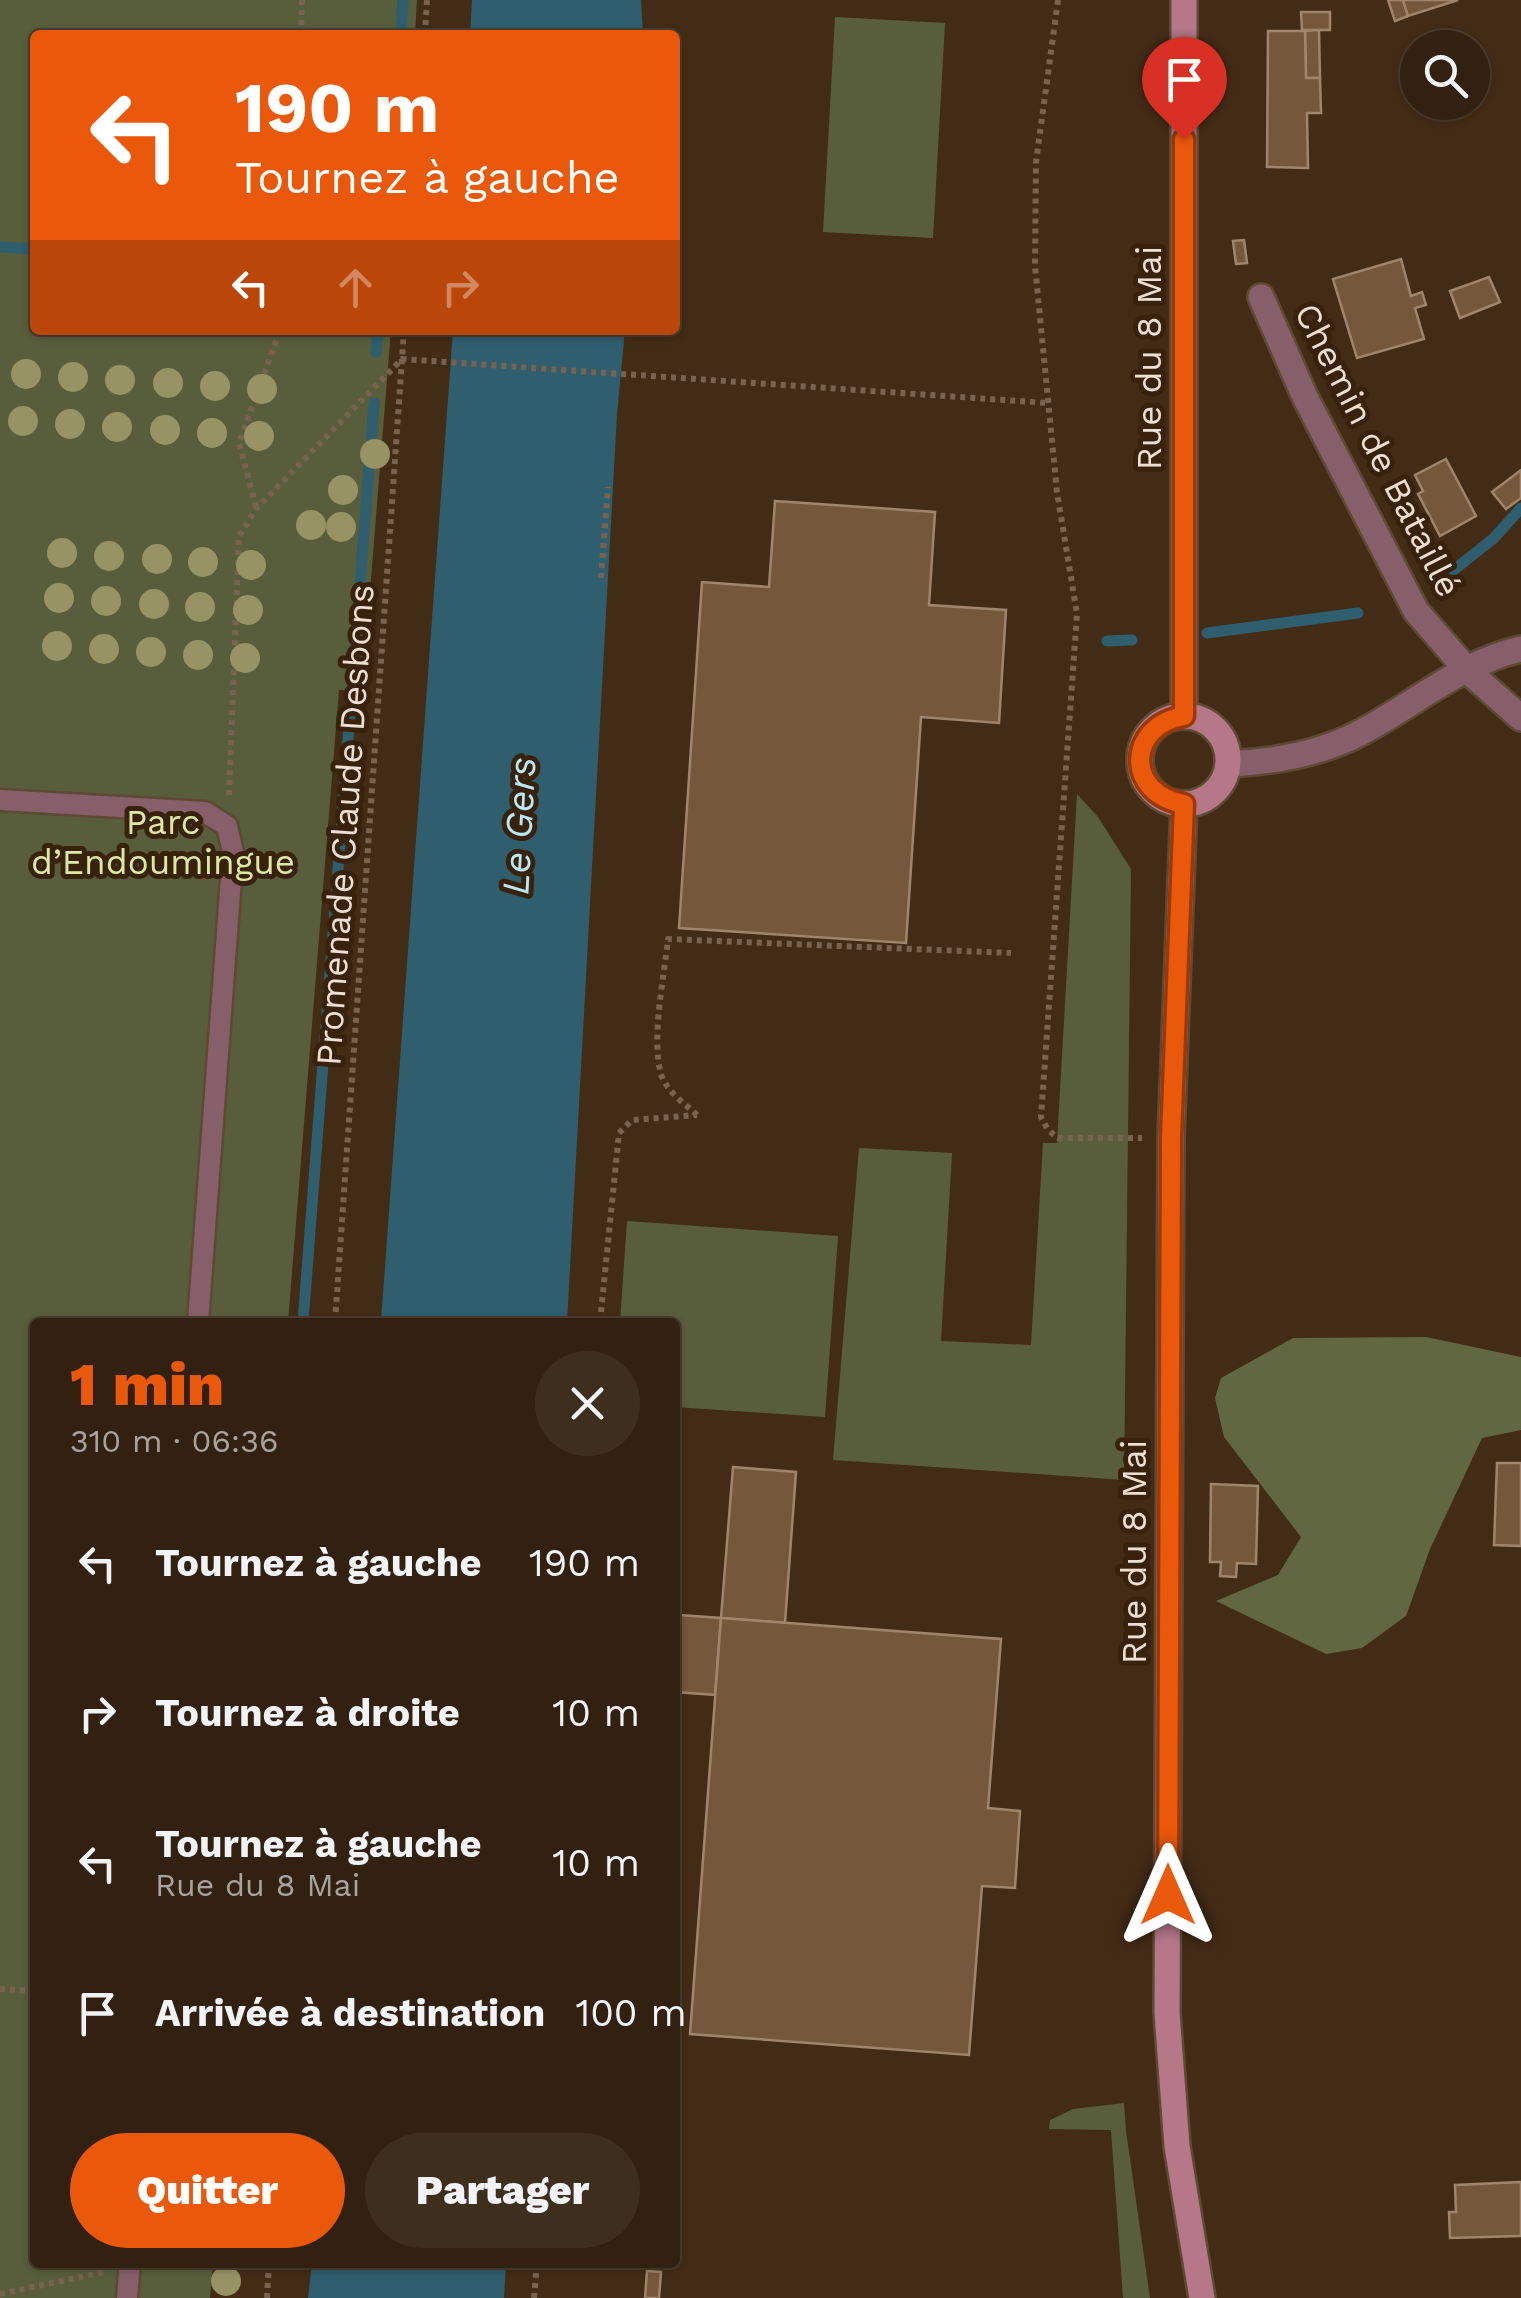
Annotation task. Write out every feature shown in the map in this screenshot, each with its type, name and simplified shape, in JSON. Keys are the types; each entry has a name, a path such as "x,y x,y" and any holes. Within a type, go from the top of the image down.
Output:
{"street":[{"name":"Rue du 8 Mai","path":"1184,0 1184,716"},
{"name":"Chemin de Bataillé","path":"1261,297 1304,397 1416,611 1468,671 1521,718"},
{"path":"1228,764 1280,761 1353,737 1468,671 1521,649"},
{"path":"1184,716 1208,722 1217,730 1228,752 1228,764 1218,788 1184,804 1158,795 1148,786 1140,759 1148,734 1158,724 1184,716"},
{"name":"Rue du 8 Mai","path":"1184,804 1171,1138 1167,2013 1177,2146 1202,2298"}],"lane":[{"path":"0,800 205,812 228,826 232,852 198,1318"},
{"path":"127,2298 130,2268"}],"path":[{"path":"300,30 302,0"},
{"path":"425,30 427,0"},
{"path":"1058,0 1036,162 1034,240 1057,492 1077,614 1041,1117 1058,1138 1171,1138"},
{"path":"256,508 238,443 278,335"},
{"name":"Promenade Claude Desbons","path":"335,1318 404,335"},
{"path":"228,826 240,536 256,508 402,359 1048,403"},
{"path":"601,578 608,487"},
{"path":"600,1318 619,1133 632,1120 697,1115 671,1092 662,1076 658,1047 668,940 1011,953"},
{"path":"0,1988 30,1991"},
{"path":"0,2294 117,2268"},
{"path":"267,2298 269,2268"},
{"path":"534,2298 536,2268"}],"green space":[{"name":"Parc d’Endoumingue","path":"0,0 417,0 415,30 30,30 30,335 391,335 362,691 339,690 288,1318 30,1318 30,2268 213,2268 210,2298 0,2298"},
{"path":"835,17 945,23 933,238 823,232"},
{"path":"1077,794 1098,817 1131,869 1124,1480 833,1460 859,1148 952,1153 941,1341 1031,1345 1043,1143 1057,1143"},
{"path":"627,1221 838,1236 825,1417 680,1407 680,1318 620,1318"},
{"path":"1426,1337 1521,1357 1521,1430 1482,1438 1430,1549 1406,1616 1362,1648 1326,1654 1216,1601 1278,1575 1301,1537 1224,1437 1215,1398 1221,1378 1293,1338"},
{"path":"1124,2103 1150,2298 1123,2298 1111,2130 1049,2129 1050,2120 1073,2109"}],"water":[{"path":"472,0 641,0 643,30 470,30"},
{"name":"Le Gers","path":"453,335 625,335 567,1318 381,1318"},
{"path":"311,2268 506,2268 504,2298 308,2298"}],"building":[{"path":"1388,0 1403,0 1408,16 1395,21"},
{"path":"1403,0 1458,0 1408,16"},
{"path":"1301,12 1330,12 1330,30 1302,30"},
{"path":"1319,30 1320,78 1306,78 1305,31"},
{"path":"1268,31 1305,31 1306,78 1320,78 1321,113 1307,113 1308,168 1267,167"},
{"path":"1244,240 1247,263 1236,264 1233,241"},
{"path":"1401,259 1411,296 1422,292 1426,305 1415,308 1424,339 1357,358 1333,279"},
{"path":"1489,277 1500,302 1460,318 1450,291"},
{"path":"1446,459 1476,516 1440,536 1418,494 1423,491 1415,475"},
{"path":"1521,470 1521,498 1506,509 1492,492"},
{"path":"775,501 935,512 929,605 1006,610 999,723 921,717 906,943 679,928 702,582 769,587"},
{"path":"1497,1463 1521,1463 1521,1546 1494,1545"},
{"path":"733,1467 796,1472 785,1623 721,1618"},
{"path":"1211,1484 1258,1486 1256,1564 1237,1563 1236,1577 1220,1576 1221,1562 1210,1562"},
{"path":"680,1615 721,1618 715,1695 680,1692"},
{"path":"721,1618 1001,1639 988,1808 1020,1811 1015,1888 982,1886 969,2055 690,2034"},
{"path":"1521,2182 1521,2236 1450,2238 1449,2212 1456,2212 1455,2185"},
{"path":"647,2271 661,2272 659,2298 645,2298"}],"waterway":[{"path":"401,30 403,0"},
{"path":"0,247 30,249"},
{"path":"376,352 378,335"},
{"path":"303,1318 374,403"},
{"path":"1435,585 1494,538 1521,508"},
{"path":"1207,633 1358,613"},
{"path":"1107,641 1132,640"}],"route":[{"path":"1168,1895 1171,1138 1184,804 1170,802 1148,786 1140,759 1148,734 1158,724 1184,716 1184,139"}]}
